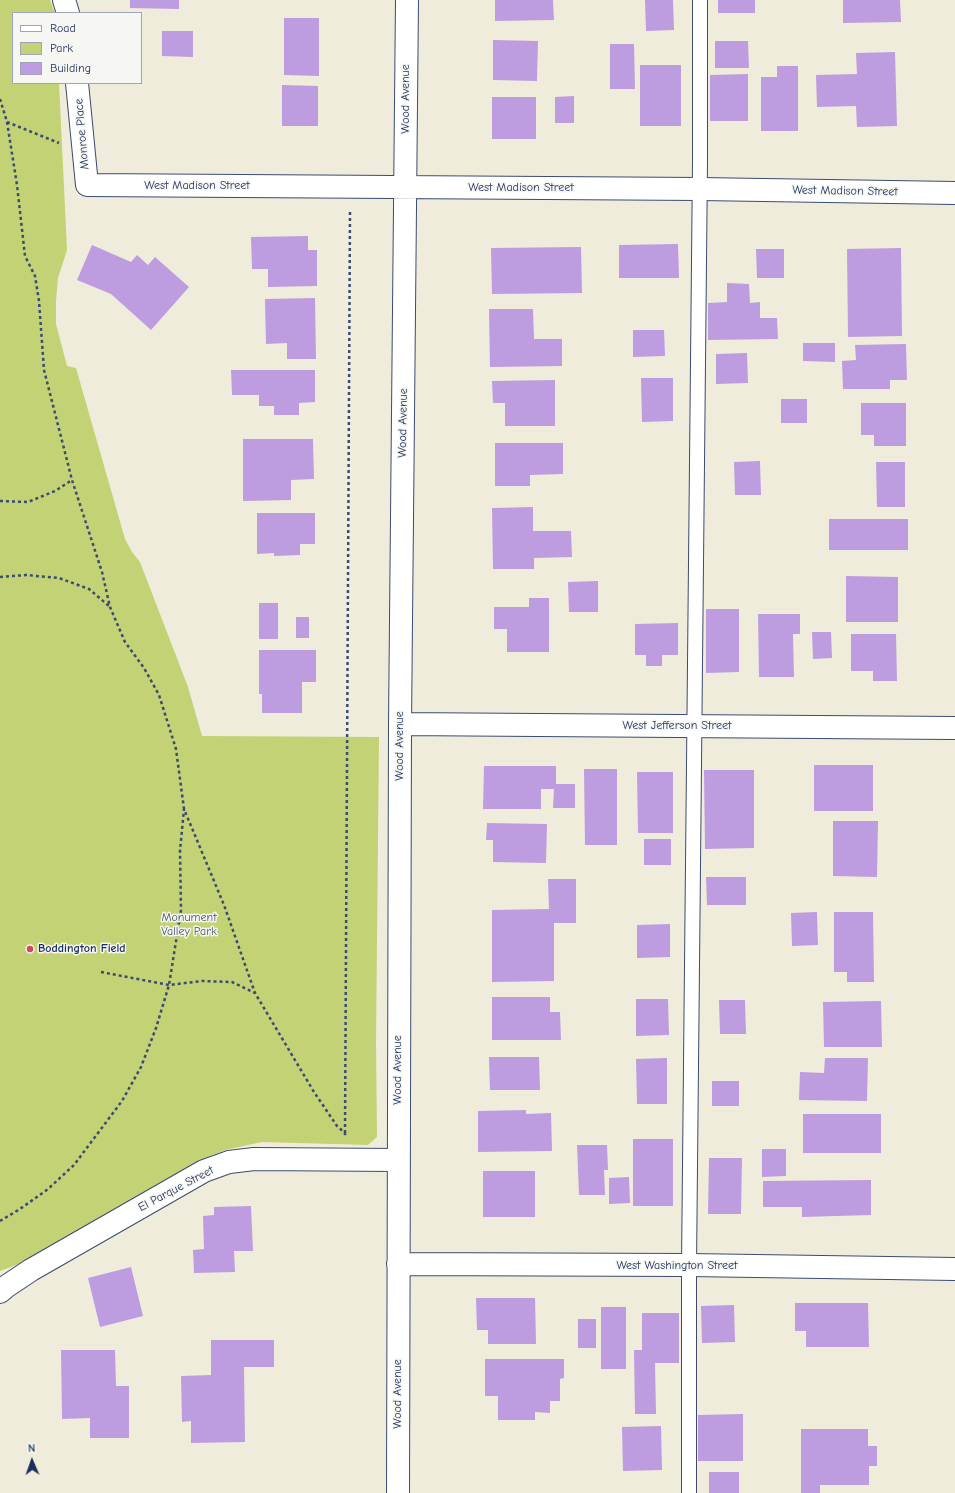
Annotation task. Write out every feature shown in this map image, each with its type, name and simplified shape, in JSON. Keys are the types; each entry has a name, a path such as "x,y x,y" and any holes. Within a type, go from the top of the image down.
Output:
{"street":[{"path":"64,0 68,12"},
{"name":"Wood Avenue","path":"398,1493 400,724 407,0"},
{"name":"Monroe Place","path":"77,84 87,185"},
{"name":"West Madison Street","path":"87,185 700,189 955,193"},
{"name":"West Jefferson Street","path":"400,724 955,728"},
{"name":"El Parque Street","path":"0,1292 6,1286 31,1270 204,1171 229,1162 254,1159 398,1160"},
{"name":"West Washington Street","path":"398,1264 689,1265 955,1269"}],"lane":[{"path":"689,1493 689,1265 700,189 700,0"}],"path":[{"path":"0,99 7,122 18,185 25,256 35,276 39,301 44,370 72,480 102,572 110,607 125,642 144,668 159,695 176,749 184,809 180,851 181,910 169,985 156,1028 141,1066 122,1101 74,1165 48,1189 0,1221"},
{"path":"7,122 84,153"},
{"path":"346,1159 350,187"},
{"path":"0,501 28,502 55,491 72,480"},
{"path":"0,577 26,575 59,578 89,589 110,607"},
{"path":"184,809 224,904 255,993 314,1092 337,1126 345,1133"},
{"path":"101,972 169,985 202,981 232,982 255,993"}],"green space":[{"name":"Monument Valley Park","path":"0,0 50,0 55,12 12,12 12,84 59,84 67,250 58,278 56,324 67,366 76,368 125,539 132,552 140,562 188,687 202,736 379,737 376,1042 377,1137 368,1145 262,1142 225,1150 201,1160 19,1264 0,1271"}],"building":[{"path":"130,0 179,0 179,9 130,8"},
{"path":"495,0 553,0 554,20 495,21"},
{"path":"645,0 673,0 674,30 646,31"},
{"path":"718,0 755,0 755,13 718,13"},
{"path":"843,0 900,0 901,22 843,23"},
{"path":"284,18 319,18 319,76 284,75"},
{"path":"162,31 193,31 193,57 162,56"},
{"path":"493,40 538,41 537,81 493,80"},
{"path":"715,41 748,41 749,68 715,68"},
{"path":"610,44 634,44 635,89 610,89"},
{"path":"895,52 897,126 857,127 856,106 817,107 816,75 857,74 856,53"},
{"path":"640,65 681,65 681,126 640,126"},
{"path":"777,66 798,66 798,131 761,131 761,77 777,77"},
{"path":"748,74 748,121 710,121 710,75"},
{"path":"282,85 318,86 318,126 282,126"},
{"path":"574,96 574,123 555,123 555,97"},
{"path":"492,97 536,97 536,139 492,139"},
{"path":"308,236 308,250 317,250 317,286 268,287 268,269 252,269 251,237"},
{"path":"678,244 679,278 619,278 619,245"},
{"path":"92,245 131,262 137,255 148,265 155,257 189,287 151,330 111,294 77,280"},
{"path":"581,247 582,293 492,294 491,248"},
{"path":"901,248 902,336 848,337 847,249"},
{"path":"756,249 784,249 784,278 757,278"},
{"path":"727,283 749,284 750,303 760,302 760,318 777,318 778,339 708,340 708,303 727,302"},
{"path":"315,298 316,359 287,359 287,343 266,344 265,299"},
{"path":"489,309 533,309 534,339 562,339 562,366 490,367"},
{"path":"633,330 664,330 665,356 633,357"},
{"path":"803,343 835,343 835,362 803,361"},
{"path":"906,344 907,380 890,380 890,389 843,389 842,361 856,360 855,345"},
{"path":"747,353 748,383 716,384 716,354"},
{"path":"231,370 315,370 315,402 299,403 299,415 274,415 274,406 259,406 259,395 232,395"},
{"path":"641,378 673,378 673,421 642,422"},
{"path":"555,380 555,426 505,426 505,403 493,403 492,381"},
{"path":"781,399 807,399 807,423 781,423"},
{"path":"861,403 906,403 906,446 874,446 874,435 861,435"},
{"path":"243,439 313,439 314,479 291,480 291,500 243,501"},
{"path":"495,443 563,443 563,474 530,475 530,486 495,486"},
{"path":"760,461 761,495 735,495 734,462"},
{"path":"876,462 905,462 905,507 877,507"},
{"path":"533,507 533,531 571,531 572,557 534,558 534,569 493,569 492,508"},
{"path":"257,513 315,513 315,544 300,544 300,555 274,556 274,553 257,554"},
{"path":"829,519 908,519 908,550 829,550"},
{"path":"846,576 898,577 898,622 846,622"},
{"path":"598,581 598,612 569,612 568,582"},
{"path":"529,598 549,598 549,652 507,652 507,629 494,629 494,607 529,607"},
{"path":"259,603 278,603 278,639 259,639"},
{"path":"706,609 739,609 739,672 706,673"},
{"path":"758,614 800,614 800,634 793,634 794,677 759,677"},
{"path":"296,617 309,617 309,638 296,638"},
{"path":"678,623 678,655 662,655 662,666 646,666 646,655 635,655 635,624"},
{"path":"812,632 831,632 832,658 813,659"},
{"path":"851,634 896,634 897,681 873,681 873,671 851,671"},
{"path":"259,650 316,650 316,682 302,682 302,713 262,713 262,694 259,694"},
{"path":"814,765 873,765 873,811 814,811"},
{"path":"484,766 556,766 556,784 575,784 575,808 553,808 554,789 541,789 541,809 483,809"},
{"path":"584,769 617,769 617,845 585,845"},
{"path":"704,770 754,770 754,848 705,849"},
{"path":"637,772 673,772 673,833 638,833"},
{"path":"833,821 878,821 877,877 833,876"},
{"path":"487,823 547,824 546,863 493,862 493,840 486,840"},
{"path":"644,839 671,839 671,865 644,865"},
{"path":"706,877 746,877 746,905 707,905"},
{"path":"548,879 576,879 576,923 554,923 554,981 492,982 492,910 549,909"},
{"path":"817,912 818,945 792,946 791,913"},
{"path":"834,912 873,912 874,982 847,982 847,972 834,972"},
{"path":"670,924 670,957 637,958 637,925"},
{"path":"492,997 550,997 550,1012 560,1012 561,1040 492,1040"},
{"path":"636,999 668,999 669,1035 636,1036"},
{"path":"719,1000 745,1000 746,1034 720,1034"},
{"path":"881,1001 882,1047 824,1047 823,1002"},
{"path":"489,1057 539,1057 540,1090 490,1090"},
{"path":"667,1058 667,1104 637,1104 636,1059"},
{"path":"825,1058 868,1058 867,1101 799,1100 800,1072 824,1073"},
{"path":"712,1081 739,1081 739,1106 712,1106"},
{"path":"526,1110 526,1114 551,1113 552,1151 478,1152 478,1111"},
{"path":"803,1114 881,1114 881,1153 803,1153"},
{"path":"633,1139 673,1139 673,1206 633,1206"},
{"path":"577,1145 607,1145 608,1170 604,1170 605,1195 579,1195"},
{"path":"762,1149 786,1149 786,1176 762,1177"},
{"path":"709,1158 742,1158 741,1214 708,1214"},
{"path":"483,1171 535,1171 535,1217 483,1217"},
{"path":"629,1177 630,1203 609,1204 609,1178"},
{"path":"871,1180 871,1215 802,1217 802,1207 763,1207 763,1181"},
{"path":"251,1206 253,1251 234,1251 235,1272 194,1273 193,1250 204,1249 203,1216 214,1215 214,1207"},
{"path":"131,1267 143,1316 100,1327 88,1278"},
{"path":"476,1298 535,1298 536,1344 488,1344 488,1330 477,1330"},
{"path":"795,1303 868,1303 869,1347 806,1347 806,1331 795,1331"},
{"path":"734,1305 735,1342 702,1343 701,1306"},
{"path":"601,1307 626,1307 626,1369 601,1369"},
{"path":"642,1313 679,1313 679,1363 655,1363 656,1414 635,1414 634,1350 642,1350"},
{"path":"578,1319 596,1319 596,1348 578,1348"},
{"path":"211,1340 274,1340 274,1367 244,1367 245,1442 191,1443 191,1421 182,1422 181,1376 211,1375"},
{"path":"61,1350 115,1350 116,1386 129,1386 129,1438 90,1438 90,1418 62,1419"},
{"path":"485,1359 564,1359 564,1378 560,1379 560,1401 550,1401 550,1413 535,1412 535,1420 498,1420 498,1396 485,1396"},
{"path":"743,1414 743,1461 698,1461 698,1415"},
{"path":"661,1426 662,1470 623,1471 622,1427"},
{"path":"801,1429 868,1429 868,1446 877,1446 877,1466 869,1466 869,1485 820,1485 820,1493 801,1493"},
{"path":"709,1472 739,1472 739,1493 709,1493"}],"place":[{"name":"Boddington Field","path":"30,949"}]}
